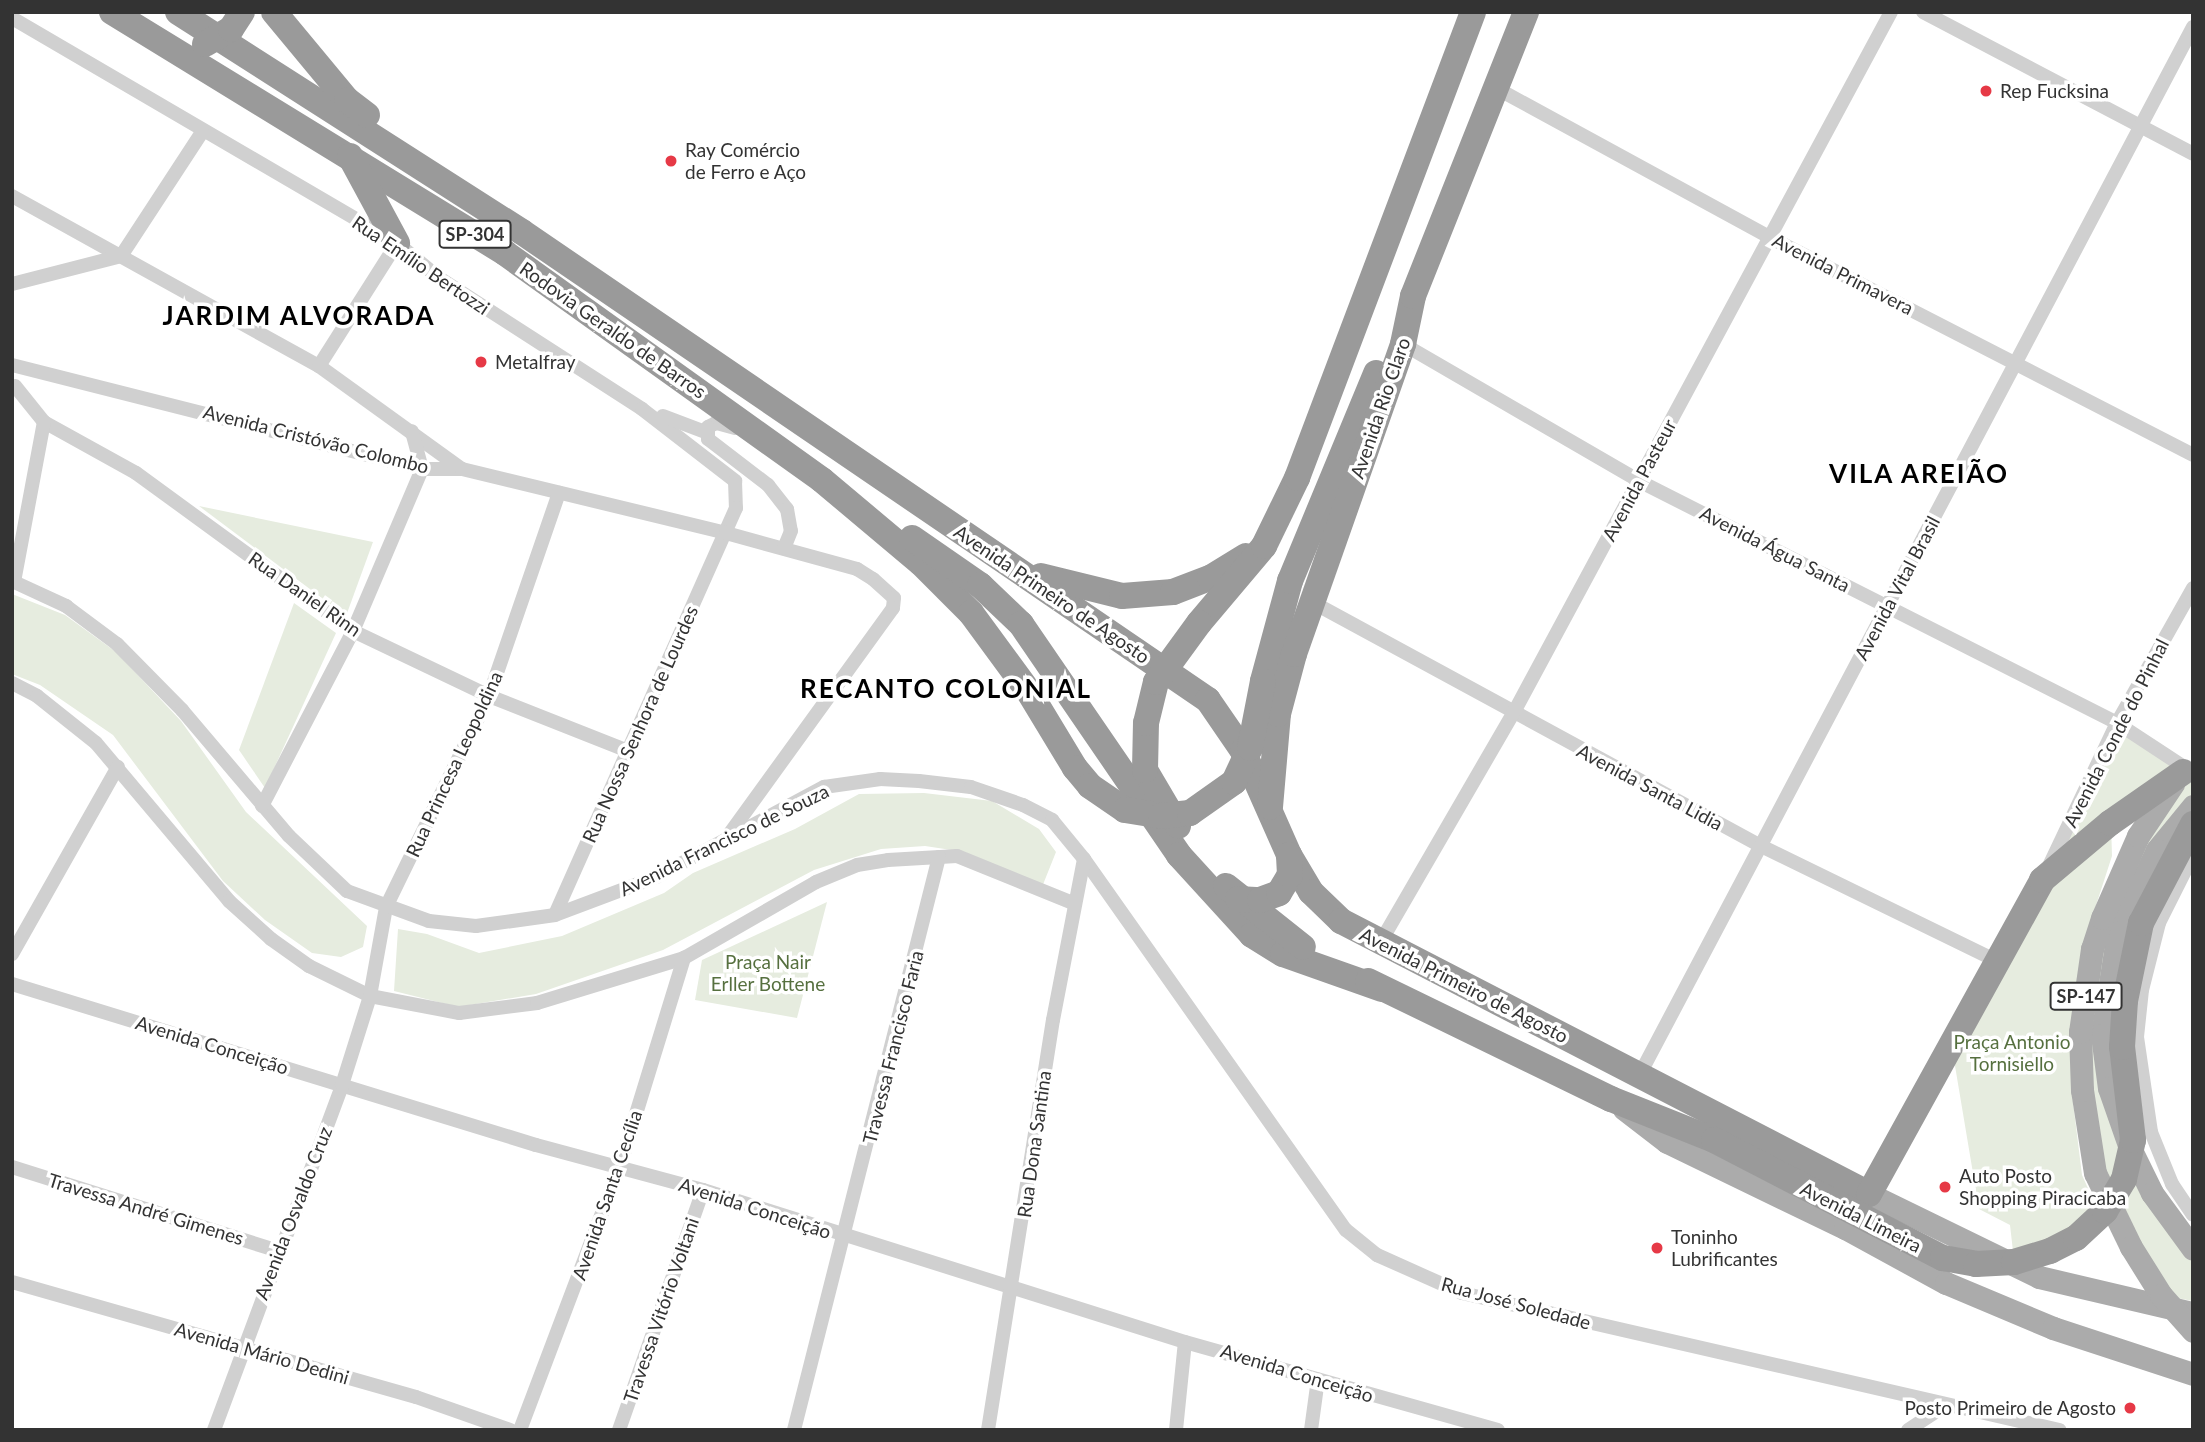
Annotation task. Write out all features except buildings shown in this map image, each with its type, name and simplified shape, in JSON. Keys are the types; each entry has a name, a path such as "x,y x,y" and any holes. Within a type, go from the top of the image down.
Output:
{"highway":[{"name":"Rodovia Geraldo de Barros","path":"112,12 505,253 822,480"},
{"path":"129,12 184,41 202,44 220,38 242,12"},
{"name":"Rodovia Geraldo de Barros","path":"178,12 523,232 874,473"},
{"path":"274,12 347,100 523,232"},
{"path":"1003,562 1065,585 1122,596 1173,592 1210,578 1264,546 1321,418 1473,12"},
{"name":"Avenida Rio Claro","path":"1270,813 1278,714 1312,602 1403,344 1413,296 1526,12"},
{"path":"349,155 397,243"},
{"path":"822,480 921,563 971,613 1029,692 1075,768 1090,786 1125,810 1161,816 1190,813 1234,782 1250,748 1263,681 1290,580 1373,378 1413,296"},
{"name":"Avenida Primeiro de Agosto","path":"874,473 1208,700 1243,751 1289,855 1311,892 1341,921 1869,1194"},
{"name":"Avenida Primeiro de Agosto","path":"822,480 980,585 1020,624 1179,855 1252,935 1283,954 1382,989"},
{"name":"Avenida Primeiro de Agosto","path":"1264,546 1199,623 1156,682 1146,723 1145,770 1188,840 1238,899 1290,940 1382,989 1611,1099"},
{"name":"Avenida Conde do Pinhal","path":"1869,1194 1995,960 2042,880 2110,823 2188,769"},
{"name":"Avenida Limeira","path":"1611,1099 1714,1140 1943,1258 1976,1264 2014,1262 2050,1251 2076,1238 2105,1211 2124,1179 2133,1140 2122,1047 2125,1001 2141,923 2193,824"},
{"path":"1238,899 1260,901 1279,893 1290,875 1289,855"}],"main road":[{"name":"SP-147","path":"2188,769 2138,836 2102,918 2092,949 2080,1032 2082,1090 2095,1174 2130,1247 2161,1295 2193,1331"},
{"name":"SP-147","path":"2193,806 2157,850 2118,932 2102,1035 2109,1088 2130,1148 2152,1193 2193,1249"},
{"name":"Avenida Primeiro de Agosto","path":"1611,1099 1667,1142 1845,1228 1947,1283 2053,1328 2193,1374"},
{"name":"Avenida Primeiro de Agosto","path":"1869,1194 2039,1277 2193,1313"}],"street":[{"name":"Avenida Pasteur","path":"1380,943 1513,713 1891,12"},
{"path":"1923,12 2193,154"},
{"name":"Rua Emílio Bertozzi","path":"12,18 202,132 397,243 439,278 642,409 735,481 738,496"},
{"name":"Avenida Vital Brasil","path":"1640,1074 2193,27"},
{"name":"Avenida Primavera","path":"1496,88 1769,237 2018,361 2193,455"},
{"path":"12,284 121,256 202,132"},
{"path":"12,196 319,366 412,430 462,469"},
{"path":"319,366 397,243"},
{"name":"Avenida Água Santa","path":"1403,344 1639,481 2117,723 2188,769"},
{"name":"Avenida Cristóvão Colombo","path":"12,365 422,469 462,469 726,533 857,569 886,589 894,598 893,608 724,841"},
{"name":"Rua Daniel Rinn","path":"13,383 44,422 136,473 353,631 489,696 628,751"},
{"path":"642,409 708,433"},
{"path":"13,582 44,422"},
{"path":"780,449 723,422 709,427 708,439 768,485 787,509 791,531 784,548"},
{"path":"262,806 353,631 422,469 412,430"},
{"path":"726,533 738,496 755,484 768,485"},
{"name":"Rua Princesa Leopoldina","path":"370,996 386,907 489,696 559,494"},
{"name":"Rua Nossa Senhora de Lourdes","path":"555,915 726,533"},
{"name":"Avenida Francisco de Souza","path":"13,582 66,606 117,644 182,710 262,806 347,891 429,921 476,926 555,915 656,877 824,787 880,779 971,786 1023,804 1052,820 1084,859"},
{"name":"Avenida Conde do Pinhal","path":"2042,880 2117,723 2193,588"},
{"name":"Avenida Santa Lidia","path":"1312,602 1759,845 1995,960"},
{"path":"12,683 68,718 118,767 229,901 309,966 370,996 459,1013 537,1003 684,958 816,882 857,865 957,856 1075,904"},
{"path":"12,954 118,767"},
{"path":"2193,855 2159,923 2142,990 2137,1037 2151,1132 2172,1184 2193,1215"},
{"name":"Travessa Francisco Faria","path":"794,1430 846,1237 939,857"},
{"name":"Rua Dona Santina","path":"988,1430 1084,859"},
{"name":"Rua José Soledade","path":"1084,859 1346,1230 1377,1255 1462,1293 1944,1407 2059,1430"},
{"name":"Avenida Santa Cecília","path":"520,1430 620,1166 684,958"},
{"name":"Avenida Conceição","path":"12,984 342,1085 703,1190 1185,1342 1498,1430"},
{"name":"Avenida Osvaldo Cruz","path":"214,1430 342,1085 370,996"},
{"name":"Travessa André Gimenes","path":"12,1167 279,1251"},
{"name":"Travessa Vitório Voltani","path":"619,1430 703,1190"},
{"name":"Avenida Mário Dedini","path":"12,1282 243,1347 510,1430"},
{"path":"1175,1430 1185,1342"},
{"path":"1311,1430 1318,1379"},
{"path":"1908,1430 1944,1407"}],"green space":[{"path":"199,506 373,542 346,616"},
{"path":"12,594 65,615 116,652 181,721 246,812 367,926 363,947 341,957 312,953 265,920 223,881 113,735 40,685 12,674"},
{"path":"294,603 336,633 265,788 239,750"},
{"name":"Praça Antonio Tornisiello","path":"2117,723 2173,767 2111,823 2112,856 2087,933 2071,1086 2082,1175 2100,1215 2014,1260 2010,1225 1979,1209 1951,1042"},
{"path":"2193,764 2193,806 2109,1088 2193,1249 2193,1301 2161,1295 2101,1192 2082,1090 2102,918"},
{"path":"924,793 992,801 1039,829 1056,852 1042,887 958,851 925,846 881,849 814,870 663,950 536,994 458,1007 394,991 398,929 427,934 479,953 562,936 664,893 693,873 795,829 859,794"},
{"name":"Praça Nair Erller Bottene","path":"827,902 797,1018 695,1000 702,960"}],"place":[{"name":"Rep Fucksina","path":"1986,91"},
{"name":"Ray Comércio de Ferro e Aço","path":"671,161"},
{"name":"Metalfray","path":"481,362"},
{"name":"Auto Posto Shopping Piracicaba","path":"1945,1187"},
{"name":"Toninho Lubrificantes","path":"1657,1248"},
{"name":"Posto Primeiro de Agosto","path":"2130,1408"}],"district":[{"name":"JARDIM ALVORADA","path":"299,316"},
{"name":"VILA AREIÃO","path":"1919,474"},
{"name":"RECANTO COLONIAL","path":"946,689"}]}
